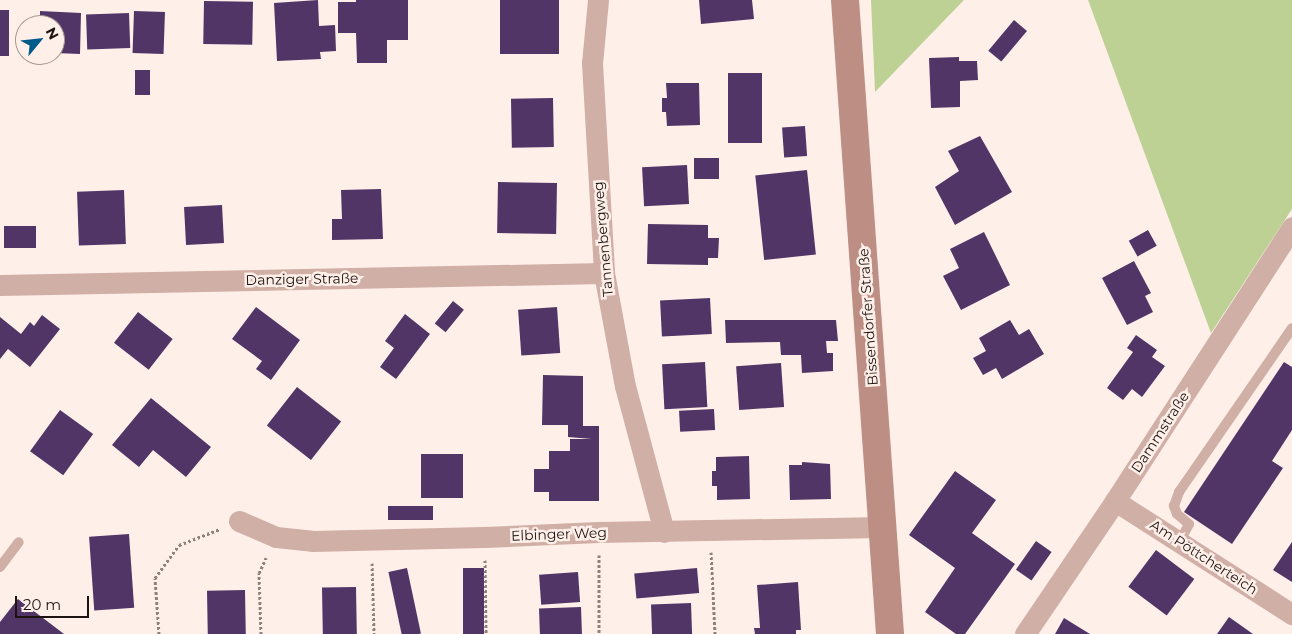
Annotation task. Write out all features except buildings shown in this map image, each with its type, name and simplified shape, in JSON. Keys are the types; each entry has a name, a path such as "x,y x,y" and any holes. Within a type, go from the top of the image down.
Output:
{"main road":[{"name":"Bissendorfer Straße","path":"845,0 890,634"}],"street":[{"name":"Tannenbergweg","path":"598,0 592,63 604,273 625,386 664,532"},
{"name":"Dammstraße","path":"1025,634 1115,501 1292,227"},
{"name":"Danziger Straße","path":"0,285 604,273"},
{"name":"Am Pöttcherteich","path":"1115,501 1292,614"},
{"name":"Elbinger Weg","path":"239,521 276,537 312,541 598,532 883,527"}],"lane":[{"path":"1180,542 1189,524 1177,514 1174,506 1179,492 1292,328"},
{"path":"0,567 19,542"}],"path":[{"path":"159,634 155,578 179,545 239,521"},
{"path":"710,531 715,634"},
{"path":"598,532 599,634"},
{"path":"261,634 259,573 276,537"},
{"path":"484,537 486,634"},
{"path":"372,540 374,634"}],"green space":[{"path":"871,0 964,0 875,92"},
{"path":"1088,0 1292,0 1292,209 1211,333"}]}
